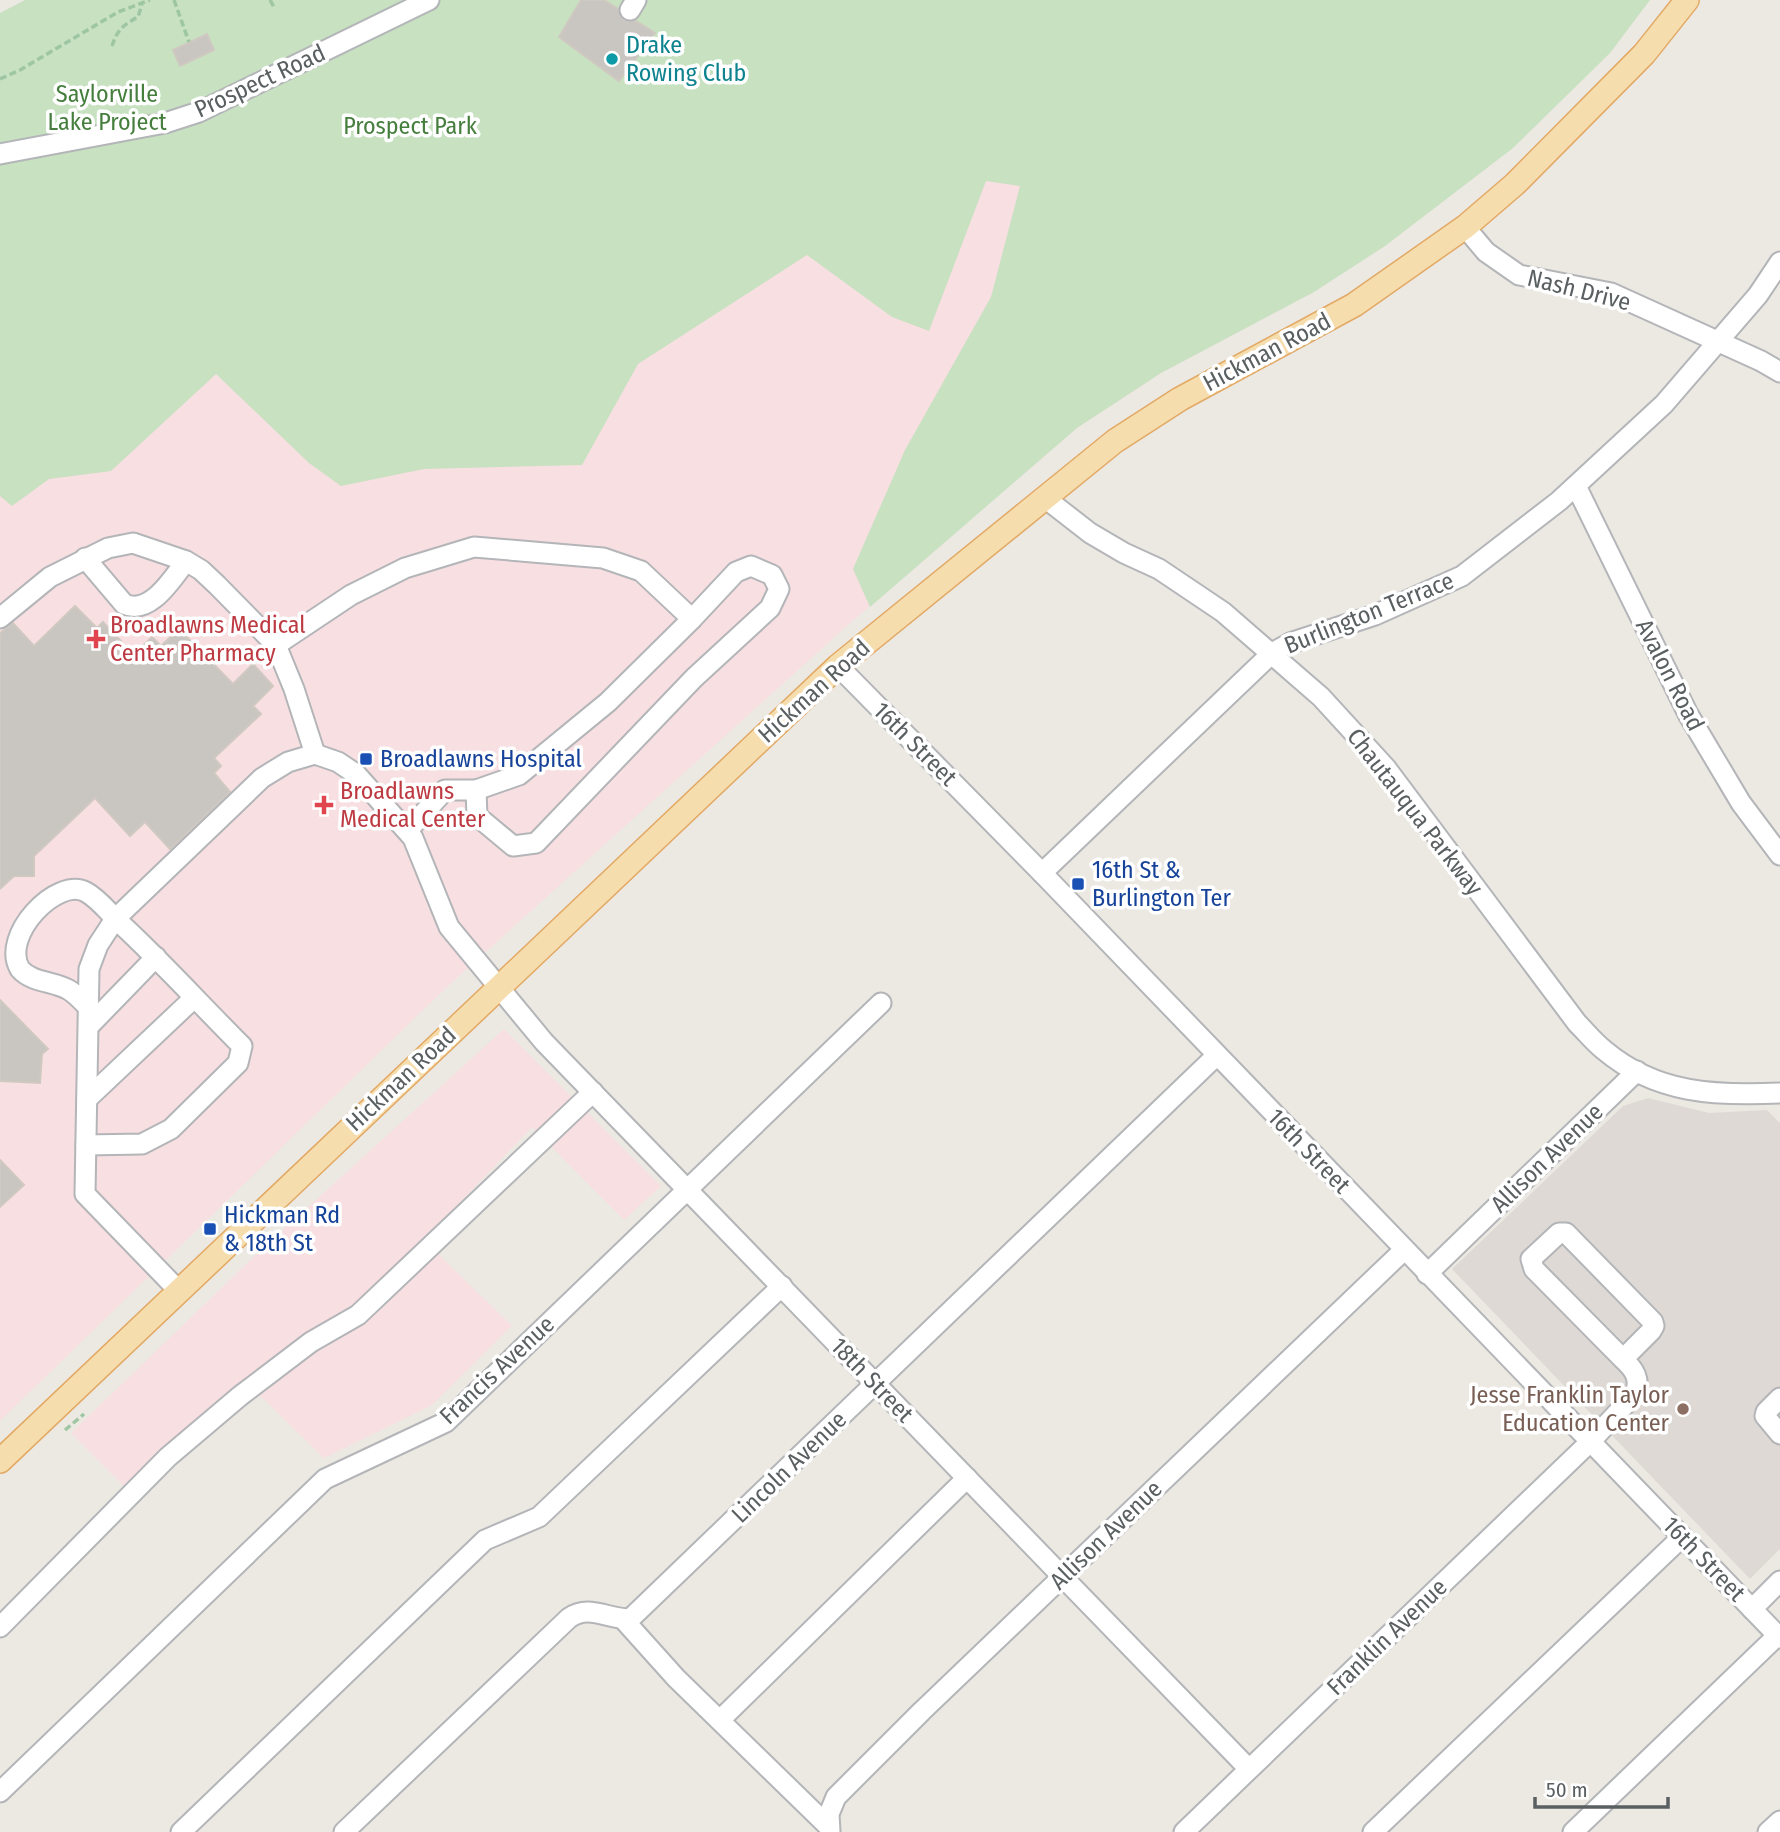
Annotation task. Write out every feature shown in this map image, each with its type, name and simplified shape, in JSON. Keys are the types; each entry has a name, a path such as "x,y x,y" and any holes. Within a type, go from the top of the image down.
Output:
{"main road":[{"name":"Hickman Road","path":"0,1461 838,666 1115,441 1180,399 1354,305 1465,227 1514,184 1644,54 1688,0"}],"street":[{"name":"Prospect Road","path":"0,154 165,123 198,112 429,0"},
{"name":"Nash Drive","path":"1465,227 1486,252 1520,275 1611,293 1761,360 1780,372"},
{"name":"Burlington Terrace","path":"1042,873 1272,653 1290,643 1376,615 1462,576 1559,501 1664,404 1758,295 1780,262"},
{"name":"Avalon Road","path":"1576,486 1689,714 1741,803 1780,855"},
{"name":"Chautauqua Parkway","path":"1045,498 1090,533 1159,569 1212,604 1321,697 1386,768 1577,1023 1605,1051 1637,1072 1659,1082 1699,1092 1732,1096 1780,1093"},
{"path":"0,618 50,576 108,548 133,542 186,561 201,570 276,645 295,689 316,754 288,762 262,778 115,919 98,945 89,969 85,1194 178,1290"},
{"path":"276,645 351,595 405,568 474,547 603,558 641,571 692,619"},
{"path":"85,558 124,604 133,608 142,607 149,601 186,561"},
{"path":"408,830 445,790 476,790 519,775 608,702 736,572 751,566 772,575 779,589 770,608 694,678 536,843 513,846 477,816 476,790"},
{"name":"16th Street","path":"838,666 1042,873 1779,1636"},
{"name":"18th Street","path":"316,754 338,762 356,774 408,830 449,927 544,1042 1249,1769"},
{"path":"86,1145 142,1144 171,1129 238,1063 242,1046 156,957 85,891 71,888 53,894 32,911 12,938 11,954 20,970 35,979 69,990 89,1017"},
{"path":"89,1017 156,957"},
{"path":"87,1099 194,998"},
{"name":"Francis Avenue","path":"0,1792 325,1479 446,1422 881,1003"},
{"name":"Lincoln Avenue","path":"623,1619 630,1619 1217,1055"},
{"name":"Allison Avenue","path":"1427,1274 1637,1072"},
{"path":"0,1627 168,1457 240,1396 311,1342 358,1315 593,1092"},
{"path":"1559,1233 1566,1233 1653,1322 1651,1331 1623,1359 1534,1269 1531,1259 1559,1233"},
{"name":"Allison Avenue","path":"830,1830 829,1814 836,1797 1404,1250"},
{"path":"181,1832 485,1540 540,1517 782,1286"},
{"name":"Franklin Avenue","path":"1184,1832 1631,1400 1638,1386 1637,1377 1623,1359"},
{"path":"1780,1398 1765,1416 1780,1434"},
{"path":"720,1720 967,1478"},
{"path":"1373,1832 1682,1537"},
{"path":"1752,1609 1780,1581"},
{"path":"344,1832 569,1618 588,1610 614,1619 623,1619 676,1678 830,1830"},
{"path":"1573,1832 1779,1636"},
{"path":"1768,1832 1780,1821"}],"path":[{"path":"0,79 118,12 150,0"},
{"path":"174,0 190,42"},
{"path":"270,0 274,8"},
{"path":"111,46 122,25 138,17 142,4"},
{"path":"65,1430 83,1414"}],"shaded area":[{"name":"Broadlawns Medical Center","path":"722,0 1294,236 1314,292 1161,373 1077,428 848,625 449,985 0,1421 0,260"},
{"path":"504,1029 661,1186 624,1220 532,1127 424,1240 512,1326 432,1405 324,1458 245,1381 201,1416 126,1488 71,1433 263,1248"},
{"name":"Jesse Franklin Taylor Education Center","path":"1648,1098 1709,1113 1767,1110 1780,1123 1780,1549 1750,1579 1452,1269 1623,1106"}],"green space":[{"path":"25,0 1650,0 1610,53 1513,148 1385,246 1314,292 1161,373 1077,428 870,607 853,569 905,450 991,297 1020,186 986,181 929,331 892,317 807,255 638,364 582,465 424,469 341,486 309,463 216,374 111,471 49,479 12,506 0,496 0,13"}],"building":[{"name":"Drake Rowing Club","path":"581,0 604,0 618,9 623,20 636,21 655,33 619,81 559,37"},
{"path":"207,34 214,50 180,66 173,50"},
{"path":"75,606 97,628 103,622 134,655 152,637 161,646 179,629 233,684 253,664 273,686 253,706 261,714 214,758 221,766 214,773 230,792 170,849 145,822 130,836 95,798 34,856 34,876 14,876 0,889 0,633 13,623 34,646"},
{"path":"0,1000 48,1049 42,1054 40,1083 0,1081"},
{"path":"0,1160 24,1185 0,1207"}],"place":[{"name":"Drake Rowing Club","path":"612,59"},
{"name":"Broadlawns Medical Center Pharmacy","path":"96,639"},
{"name":"Broadlawns Hospital","path":"366,759"},
{"name":"Broadlawns Medical Center","path":"324,805"},
{"name":"16th St & Burlington Ter","path":"1078,884"},
{"name":"Hickman Rd & 18th St","path":"210,1229"},
{"name":"Jesse Franklin Taylor Education Center","path":"1683,1409"}],"park label":[{"name":"Saylorville Lake Project","path":"107,108"},
{"name":"Prospect Park","path":"410,126"}]}
